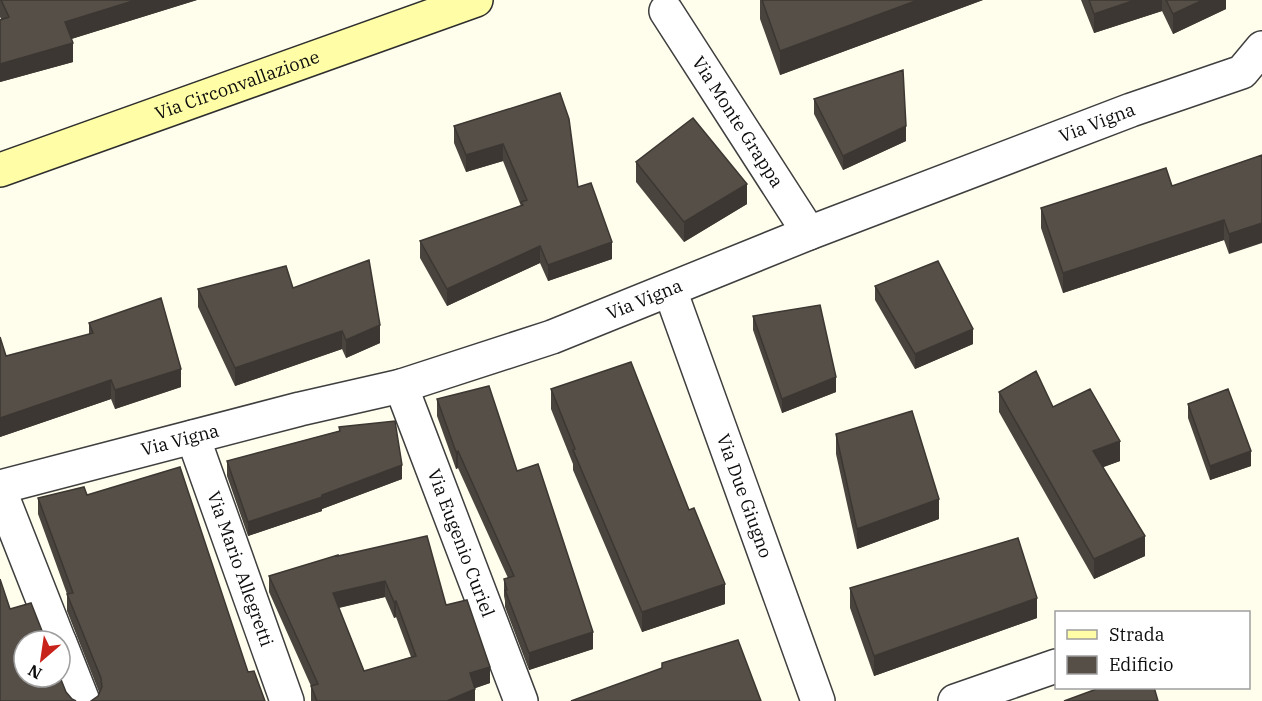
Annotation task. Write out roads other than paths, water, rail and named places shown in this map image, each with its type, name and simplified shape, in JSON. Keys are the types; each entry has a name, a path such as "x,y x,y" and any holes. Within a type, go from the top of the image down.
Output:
{"main road":[{"name":"Via Circonvallazione","path":"0,170 476,0"}],"street":[{"name":"Via Monte Grappa","path":"666,11 809,233"},
{"name":"Via Vigna","path":"0,489 300,409 401,386 552,337 809,233 1131,110 1242,72 1262,48"},
{"name":"Via Due Giugno","path":"670,290 818,701"},
{"name":"Via Eugenio Curiel","path":"401,386 521,701"},
{"name":"Via Mario Allegretti","path":"193,437 287,701"},
{"path":"0,489 55,629"},
{"path":"955,701 1055,666"},
{"path":"72,673 83,701"}]}
